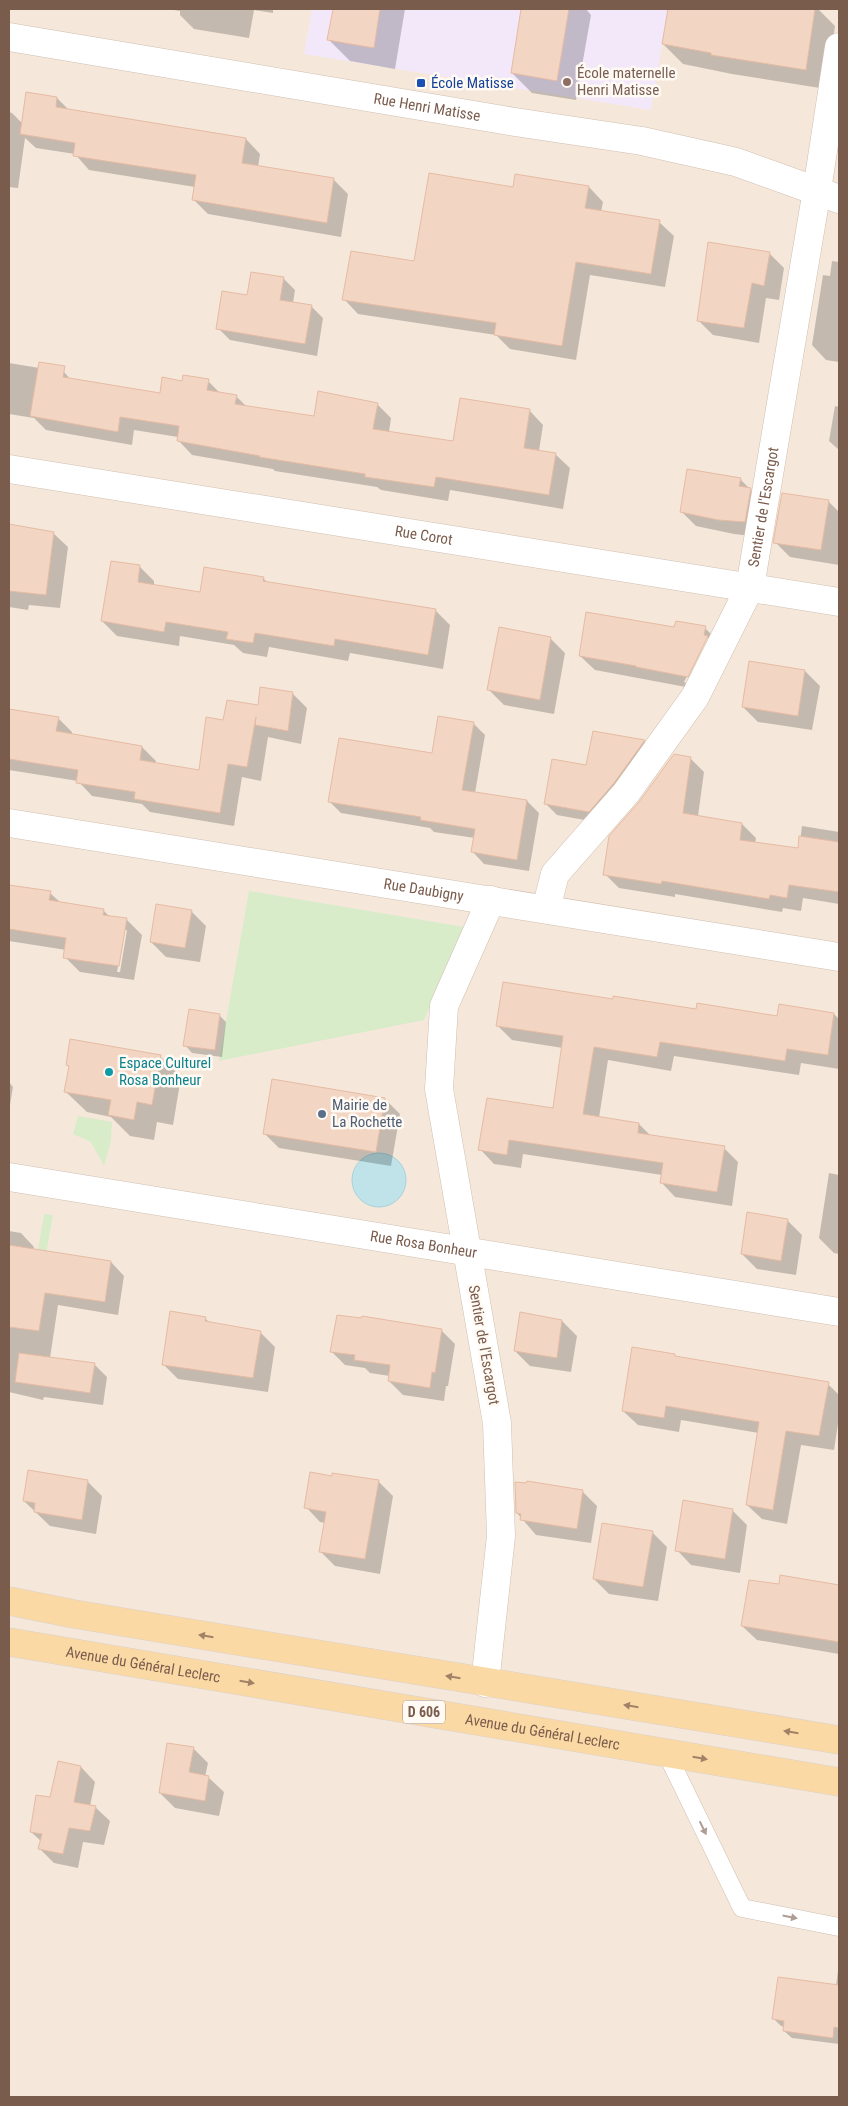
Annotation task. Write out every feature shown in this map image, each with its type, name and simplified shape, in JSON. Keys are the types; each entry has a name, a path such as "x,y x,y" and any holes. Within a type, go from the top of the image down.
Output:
{"main road":[{"path":"9,1601 74,1614 485,1683 839,1740"},
{"name":"Avenue du Général Leclerc","path":"9,1642 839,1782"}],"street":[{"name":"Rue Henri Matisse","path":"9,37 516,122 642,141 736,162 828,194"},
{"name":"Sentier de l'Escargot","path":"546,909 555,874 626,793 695,697 750,587 828,194 839,47"},
{"name":"Rue Corot","path":"9,468 839,602"},
{"name":"Rue Daubigny","path":"9,823 839,957"},
{"name":"Sentier de l'Escargot","path":"485,1683 501,1536 497,1423 439,1089 444,1006 491,900"},
{"name":"Rue Rosa Bonheur","path":"9,1177 839,1312"}],"lane":[{"path":"666,1752 742,1908 839,1927"}],"shaded area":[{"path":"9,9 839,9 839,2097 9,2097"},
{"name":"École maternelle Henri Matisse","path":"312,9 668,9 651,110 304,54"}],"green space":[{"path":"249,891 464,927 424,1020 219,1061"},
{"path":"78,1116 112,1122 111,1141 104,1166 91,1142 73,1134"},
{"path":"44,1214 53,1215 47,1249 45,1285 34,1274"}],"water":[{"path":"374,1153 384,1153 394,1157 402,1165 406,1180 402,1195 394,1203 384,1207 374,1207 364,1203 356,1195 352,1185 352,1175 356,1165 364,1157"}],"building":[{"path":"333,9 380,9 374,48 327,40"},
{"path":"521,9 569,9 557,81 511,73"},
{"path":"668,9 815,9 806,70 711,55 711,53 662,44"},
{"path":"26,92 57,97 56,107 246,138 242,163 334,178 327,223 192,200 196,175 73,156 75,143 20,134"},
{"path":"429,173 513,187 515,174 589,186 585,208 660,220 651,274 576,262 562,346 494,335 496,323 342,300 351,251 414,261"},
{"path":"708,242 770,252 764,286 752,283 744,328 697,321"},
{"path":"251,272 284,277 280,300 312,305 305,344 216,329 222,291 247,295"},
{"path":"39,362 65,366 63,377 160,393 162,377 182,381 183,375 209,379 207,390 237,395 235,404 314,416 318,391 378,403 373,429 453,441 460,398 530,409 524,448 556,453 549,495 436,477 434,487 365,477 365,474 259,457 177,441 179,426 120,417 118,432 30,416"},
{"path":"687,469 741,478 739,486 751,488 745,522 718,520 680,512"},
{"path":"782,493 829,500 821,550 773,543"},
{"path":"9,524 54,532 46,595 9,591"},
{"path":"111,561 140,565 138,582 200,592 204,567 264,577 263,581 436,609 428,655 335,639 334,646 255,633 253,643 226,639 228,632 166,622 164,632 101,621"},
{"path":"586,612 674,627 676,621 706,626 704,635 708,636 688,677 579,656"},
{"path":"499,627 551,637 540,700 487,690"},
{"path":"749,661 805,670 798,716 742,707"},
{"path":"260,687 293,692 288,731 255,725 256,717 247,767 228,764 220,813 134,799 135,792 76,783 78,770 9,759 9,709 59,717 56,731 142,746 140,760 199,770 206,717 223,720 227,700 258,705"},
{"path":"438,716 474,722 462,790 527,800 517,860 471,852 475,829 420,820 421,817 328,802 339,738 432,753"},
{"path":"593,731 645,740 614,783 589,812 544,804 552,759 586,765"},
{"path":"674,754 691,757 683,813 742,823 740,840 798,848 799,836 839,842 839,892 789,885 787,898 770,895 769,899 662,881 661,884 603,875 609,836 639,802"},
{"path":"9,885 51,891 49,900 104,909 103,915 127,918 119,966 63,958 66,938 9,929"},
{"path":"156,904 192,910 185,948 150,942"},
{"path":"503,982 613,999 613,996 696,1009 697,1003 777,1016 779,1004 834,1013 828,1055 787,1049 785,1061 660,1042 657,1057 594,1047 583,1114 639,1123 638,1133 725,1146 717,1192 660,1183 663,1163 509,1140 507,1155 478,1150 487,1098 553,1108 563,1036 496,1026"},
{"path":"189,1009 220,1014 215,1050 183,1046"},
{"name":"Espace Culturel Rosa Bonheur","path":"70,1039 161,1055 152,1105 137,1102 134,1120 108,1115 111,1100 64,1092 69,1066 66,1065"},
{"path":"272,1079 385,1098 376,1152 263,1134"},
{"path":"747,1212 788,1219 781,1261 741,1254"},
{"path":"9,1245 111,1261 105,1302 45,1293 39,1331 9,1327"},
{"path":"170,1311 206,1317 205,1321 261,1331 253,1378 162,1365"},
{"path":"520,1312 562,1320 557,1358 514,1351"},
{"path":"337,1315 361,1318 362,1316 442,1329 435,1373 432,1372 430,1388 388,1381 390,1365 354,1360 355,1355 330,1352"},
{"path":"632,1347 829,1382 819,1436 786,1431 773,1510 746,1505 759,1422 666,1406 664,1418 622,1411"},
{"path":"19,1353 95,1363 90,1393 15,1382"},
{"path":"28,1470 88,1480 82,1520 34,1512 35,1503 23,1501"},
{"path":"310,1472 332,1476 332,1473 379,1480 365,1559 319,1552 326,1512 304,1508"},
{"path":"527,1481 583,1490 577,1529 520,1520 521,1514 516,1513 515,1482 526,1483"},
{"path":"683,1500 733,1509 725,1559 675,1551"},
{"path":"602,1523 653,1531 643,1587 593,1579"},
{"path":"780,1575 839,1585 839,1642 741,1626 749,1580 779,1584"},
{"path":"167,1743 194,1747 189,1772 209,1776 205,1801 159,1793"},
{"path":"58,1761 81,1766 74,1802 96,1806 90,1831 69,1828 63,1854 38,1849 42,1834 30,1832 36,1795 50,1797"},
{"path":"778,1977 839,1985 839,2028 834,2027 833,2038 783,2031 784,2021 772,2019"}],"place":[{"name":"École maternelle Henri Matisse","path":"567,82"},
{"name":"École Matisse","path":"421,83"},
{"name":"Espace Culturel Rosa Bonheur","path":"109,1072"},
{"name":"Mairie de La Rochette","path":"322,1114"}]}
